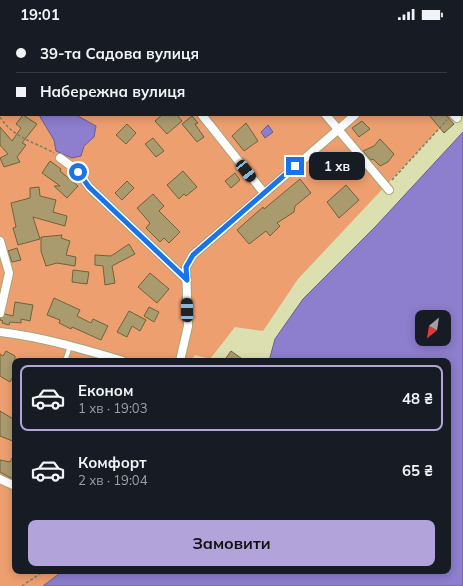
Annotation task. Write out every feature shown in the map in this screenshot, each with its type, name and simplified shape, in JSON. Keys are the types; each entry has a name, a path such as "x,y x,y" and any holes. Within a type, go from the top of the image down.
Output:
{"street":[{"path":"203,116 264,193"},
{"path":"327,116 388,188"},
{"path":"181,358 188,326 186,267 193,255 354,116"},
{"path":"60,158 78,172 89,187 187,280"},
{"path":"0,241 9,273 0,313"},
{"path":"0,332 24,335 112,358"},
{"path":"0,479 12,485"}],"lane":[{"path":"66,358 70,346"}],"path":[{"path":"388,188 454,116"},
{"path":"0,117 4,123 17,134 33,144 53,152 60,158"},
{"path":"22,586 40,574"}],"shaded area":[{"path":"0,116 451,116 298,279 263,331 235,327 211,358 195,355 192,358 12,358 12,574 59,574 43,586 0,586"},
{"path":"40,116 78,116 96,126 94,137 84,146 81,156 72,158 56,151 54,140"},
{"path":"268,125 273,132 265,138 261,132"},
{"path":"463,132 463,586 43,586 59,574 451,574 451,358 270,358 275,339 303,299 376,226"}],"building":[{"path":"22,116 25,116 37,124 22,143 26,145 17,157 20,162 4,167 0,158 8,154 0,145 0,127 12,141 21,128 16,124"},
{"path":"161,116 178,116 182,121 167,134 155,121"},
{"path":"192,116 198,123 195,124 204,137 197,142 182,124"},
{"path":"430,116 447,116 454,124 444,133"},
{"path":"362,121 370,129 359,137 352,128"},
{"path":"246,123 258,141 244,151 232,136"},
{"path":"127,124 136,133 126,144 116,135"},
{"path":"153,138 164,151 156,157 145,144"},
{"path":"380,139 394,154 388,162 380,166 373,159 371,160 363,151 374,146"},
{"path":"50,161 61,169 60,171 78,186 67,198 54,186 60,186 42,173"},
{"path":"183,171 197,187 186,196 184,194 179,199 167,185"},
{"path":"235,173 240,180 231,188 225,181"},
{"path":"300,179 311,193 295,206 294,212 277,223 280,226 270,236 266,231 249,244 237,230 263,207 264,209"},
{"path":"127,181 134,188 122,200 115,193"},
{"path":"346,185 359,200 339,218 327,202"},
{"path":"39,187 40,196 56,200 53,212 67,216 65,226 33,217 40,239 18,245 13,228 16,227 11,203 30,198 30,188"},
{"path":"153,194 164,206 159,211 180,232 169,243 164,238 160,242 146,228 150,223 137,208"},
{"path":"62,235 61,238 70,241 66,255 76,257 75,266 57,263 46,266 41,251 41,237"},
{"path":"129,244 135,254 112,266 115,283 105,285 103,266 95,265 95,255 111,256"},
{"path":"17,248 21,260 12,262 8,251"},
{"path":"73,270 89,272 87,284 72,282"},
{"path":"150,273 169,289 157,303 138,287"},
{"path":"54,298 80,310 77,316 91,323 93,319 108,326 101,340 72,327 71,329 59,323 60,320 47,315"},
{"path":"15,302 33,305 30,321 21,319 21,323 10,322 9,325 2,323 3,321 0,320 0,318 5,314 13,316"},
{"path":"149,307 159,312 154,322 144,316"},
{"path":"129,311 146,320 140,331 132,326 127,337 117,332"},
{"path":"6,351 15,356 15,358 12,358 12,378 10,382 0,376 0,354 3,356"},
{"path":"231,351 241,358 226,358"},
{"path":"0,411 12,418 12,441 0,436"},
{"path":"12,458 12,478 0,472 0,460 10,462"}],"route":[{"path":"78,172 89,187 187,280 186,267 193,255 295,166"}]}
